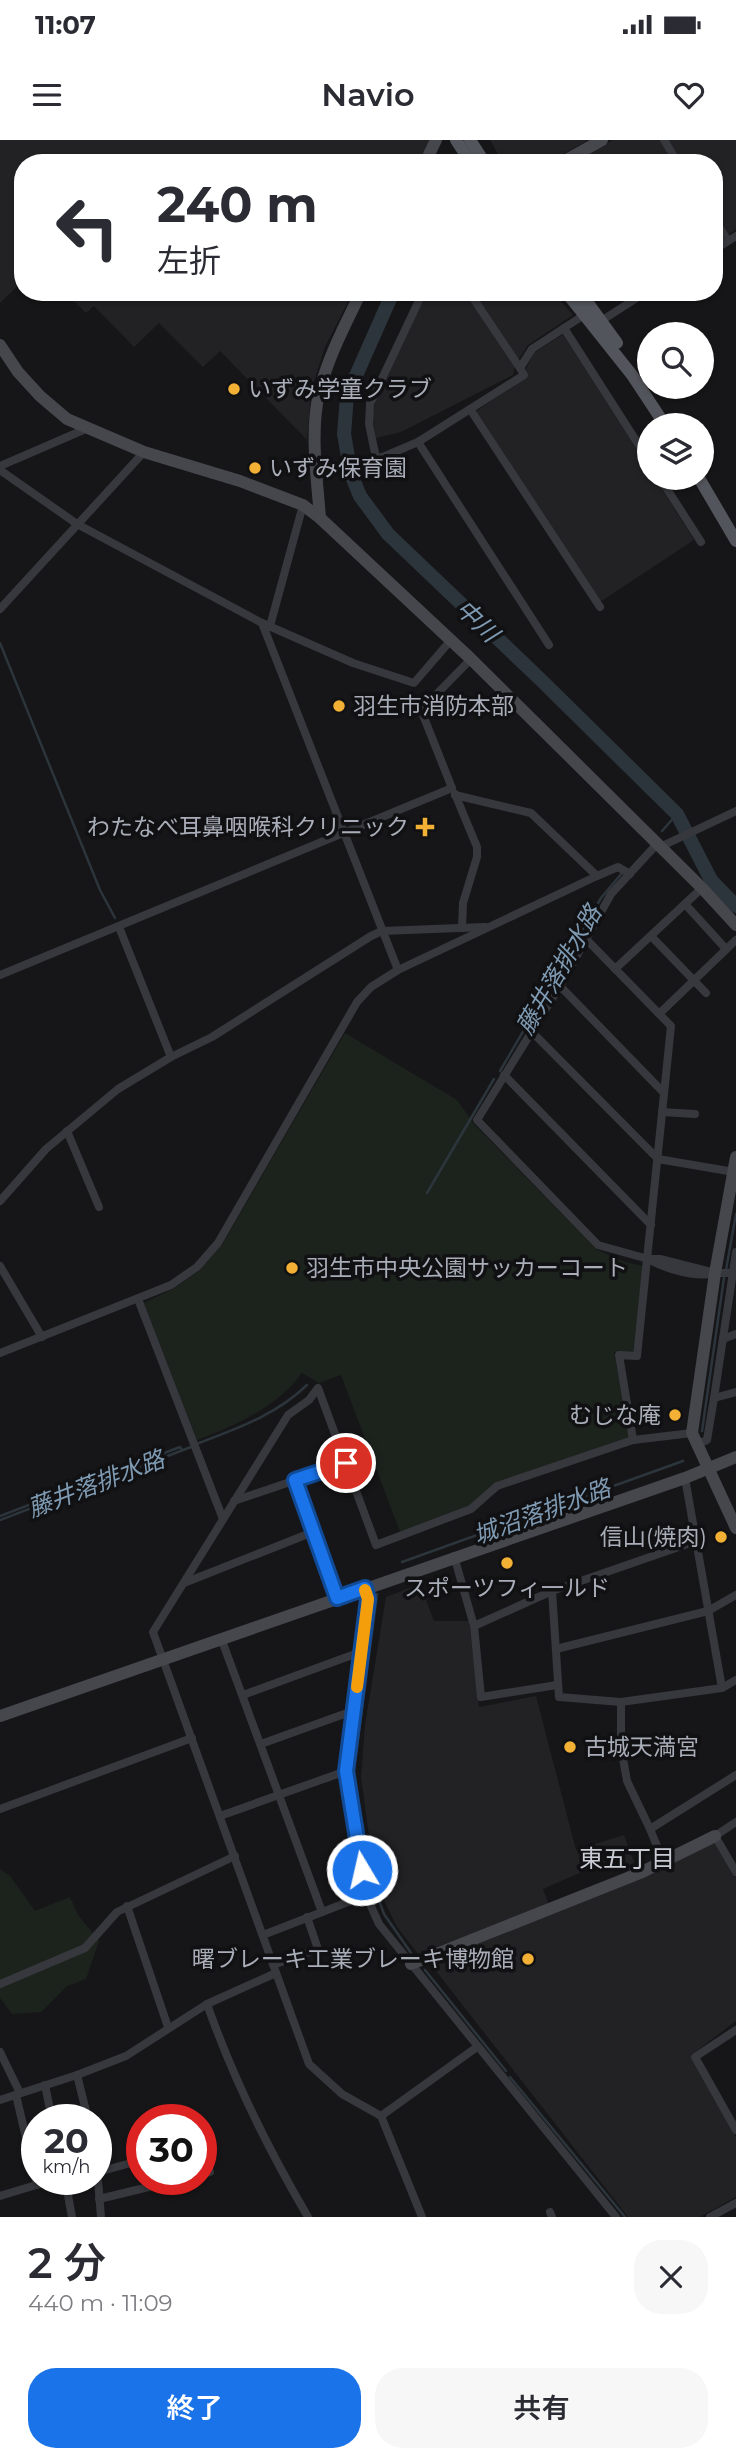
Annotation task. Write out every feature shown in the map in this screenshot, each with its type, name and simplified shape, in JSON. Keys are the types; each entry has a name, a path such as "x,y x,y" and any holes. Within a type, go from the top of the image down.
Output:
{"main road":[{"path":"456,140 471,154"},
{"path":"573,301 632,375 657,413"},
{"path":"587,301 666,413"},
{"path":"714,488 736,526"},
{"path":"705,490 736,541"}],"street":[{"path":"577,154 602,140"},
{"path":"320,518 322,473 315,440 319,395 331,353 357,301"},
{"path":"376,458 369,424 370,404 419,301"},
{"path":"322,473 376,458 418,442 524,375 475,301"},
{"path":"601,321 632,301"},
{"path":"520,368 532,349 584,315"},
{"path":"564,328 637,442"},
{"path":"0,345 18,372 67,419 144,452 240,481 303,505 320,518 471,659 736,925"},
{"path":"470,409 600,607"},
{"path":"88,428 0,468 77,524 266,624 354,663 414,683 451,640"},
{"path":"418,442 549,645"},
{"path":"0,609 144,452"},
{"path":"668,490 701,542"},
{"path":"303,505 266,624 343,833 398,970"},
{"path":"461,928 463,903 477,857 477,847 421,710 471,659"},
{"path":"0,975 343,833 454,792 531,813 597,876"},
{"path":"734,1274 715,1272 704,1275 660,1266 648,1259 598,1245 477,1120 560,986 611,894 658,845 736,811"},
{"path":"0,1353 138,1300 171,1285 197,1267 218,1243 357,1003 371,987 398,970 597,876 618,867 630,874"},
{"path":"615,969 702,888"},
{"path":"685,904 726,949"},
{"path":"119,927 171,1057"},
{"path":"0,1201 46,1149 118,1088 212,1037 382,930 491,927"},
{"path":"651,936 706,993"},
{"path":"585,938 671,1026 637,1356 619,1356 633,1440"},
{"path":"659,1014 736,940"},
{"path":"560,986 664,1093"},
{"path":"531,1031 658,1159 735,1162 715,1272 695,1439 736,1528"},
{"path":"504,1075 651,1225"},
{"path":"662,1112 695,1114"},
{"path":"67,1131 99,1207"},
{"path":"422,2217 380,2116 342,2094 309,2064 153,1632 288,1415 309,1400 318,1388 376,1545 471,1509 497,1486 633,1440 707,1440 736,1252"},
{"path":"0,1266 42,1337"},
{"path":"138,1300 223,1519"},
{"path":"723,1339 736,1334"},
{"path":"714,1398 736,1392"},
{"path":"0,1716 454,1556 685,1478 736,1457"},
{"path":"234,1501 346,1463"},
{"path":"685,1478 722,1688"},
{"path":"295,1480 337,1598"},
{"path":"184,1583 313,1532"},
{"path":"474,1626 552,1591 696,1541"},
{"path":"454,1556 474,1626 481,1697 557,1685"},
{"path":"365,1588 368,1599 346,1771 366,1895 379,1924 615,2217"},
{"path":"552,1591 559,1697 621,1702 722,1688 736,1680"},
{"path":"556,1649 708,1611 736,1595"},
{"path":"221,1638 322,1912"},
{"path":"243,1695 355,1654 361,1655"},
{"path":"621,1702 621,1747 627,1781 664,1863"},
{"path":"261,1744 353,1713"},
{"path":"0,1808 192,1738"},
{"path":"220,1815 346,1771"},
{"path":"650,1829 736,1775"},
{"path":"411,1964 664,1863 736,1822"},
{"path":"715,1836 736,1872"},
{"path":"0,1984 85,1948 117,1912 234,1856"},
{"path":"262,1935 366,1895"},
{"path":"127,1906 168,2027"},
{"path":"0,2099 77,2075 126,2056 207,2004 318,1949 307,1917"},
{"path":"207,2004 222,2046 246,2097 286,2179 308,2217"},
{"path":"736,2030 695,2057 736,2130"},
{"path":"380,2116 477,2047"},
{"path":"0,2052 18,2094 21,2108"},
{"path":"77,2075 84,2104"},
{"path":"45,2085 49,2104"},
{"path":"0,2196 21,2190"},
{"path":"99,2199 126,2192"},
{"path":"68,2195 72,2217"},
{"path":"99,2195 100,2217"},
{"path":"710,2217 736,2203"}],"shaded area":[{"path":"0,140 430,140 423,154 14,154 14,290 0,303"},
{"path":"490,140 588,140 563,154 498,154"},
{"path":"613,140 660,140 669,154 589,154"},
{"path":"668,140 736,140 736,229 728,235 723,227 723,154 677,154"},
{"path":"74,301 348,301 325,347 311,391 307,440 220,351 203,367 159,323 134,347 94,306 86,313"},
{"path":"423,301 471,301 515,367 513,375 401,432 376,438 372,416 378,390"},
{"path":"478,301 561,301 573,315 528,345 518,360"},
{"path":"563,334 637,450 637,490 663,490 694,540 600,602 476,411 528,376 526,369 534,353"},
{"path":"345,1033 457,1100 474,1124 596,1249 625,1262 643,1266 633,1353 614,1352 629,1438 495,1483 470,1506 400,1532 341,1375 319,1383 302,1373 280,1396 254,1414 197,1440 144,1303 173,1289 199,1271 222,1245"},
{"path":"420,1584 434,1621 469,1621 479,1707 536,1696 576,1850 624,1835 636,1868 626,1872 618,1857 607,1861 543,1889 549,1905 418,1954 397,1927 381,1894 361,1777 365,1725 386,1597"},
{"path":"714,1840 736,1878 736,2021 691,2055 736,2137 736,2197 700,2217 628,2217 429,1962"},
{"path":"0,1869 10,1876 35,1911 70,1897 78,1915 99,1941 86,1979 67,1986 41,2012 12,2014 0,1998"}],"waterway":[{"name":"中川","path":"389,301 347,396 344,434 351,474 360,496 388,534 677,814 711,880 736,906"},
{"path":"0,643 100,890 115,918"},
{"name":"藤井落排水路","path":"662,831 677,814"},
{"name":"藤井落排水路","path":"500,1071 601,898 622,873"},
{"name":"藤井落排水路","path":"427,1193 494,1079"},
{"name":"城沼落排水路","path":"726,1270 736,1214"},
{"name":"城沼落排水路","path":"702,1431 724,1278"},
{"name":"藤井落排水路","path":"199,1443 269,1413 307,1385"},
{"name":"藤井落排水路","path":"0,1516 180,1447 182,1450"},
{"name":"藤井落排水路","path":"0,1520 191,1447"},
{"name":"城沼落排水路","path":"402,1562 683,1461"},
{"name":"城沼落排水路","path":"375,1888 362,1830 354,1770 377,1594"},
{"name":"城沼落排水路","path":"377,1895 384,1914 411,1953"},
{"name":"城沼落排水路","path":"425,1970 506,2071"},
{"name":"城沼落排水路","path":"510,2077 625,2217"}],"slow traffic":[{"path":"357,1687 368,1599 365,1590"}],"place":[{"name":"いずみ学童クラブ","path":"234,389"},
{"name":"いずみ保育園","path":"255,468"},
{"name":"羽生市消防本部","path":"339,706"},
{"name":"わたなべ耳鼻咽喉科クリニック","path":"425,827"},
{"name":"羽生市中央公園サッカーコート","path":"292,1268"},
{"name":"むじな庵","path":"675,1415"},
{"name":"信山(焼肉)","path":"721,1537"},
{"name":"スポーツフィ一ルド","path":"507,1563"},
{"name":"古城天満宮","path":"570,1747"},
{"name":"曙ブレーキ工業ブレーキ博物館","path":"528,1959"}],"district":[{"name":"東五丁目","path":"627,1859"}],"route":[{"path":"346,1463 295,1480 337,1598 365,1588 368,1599 346,1771 362,1870"}]}
